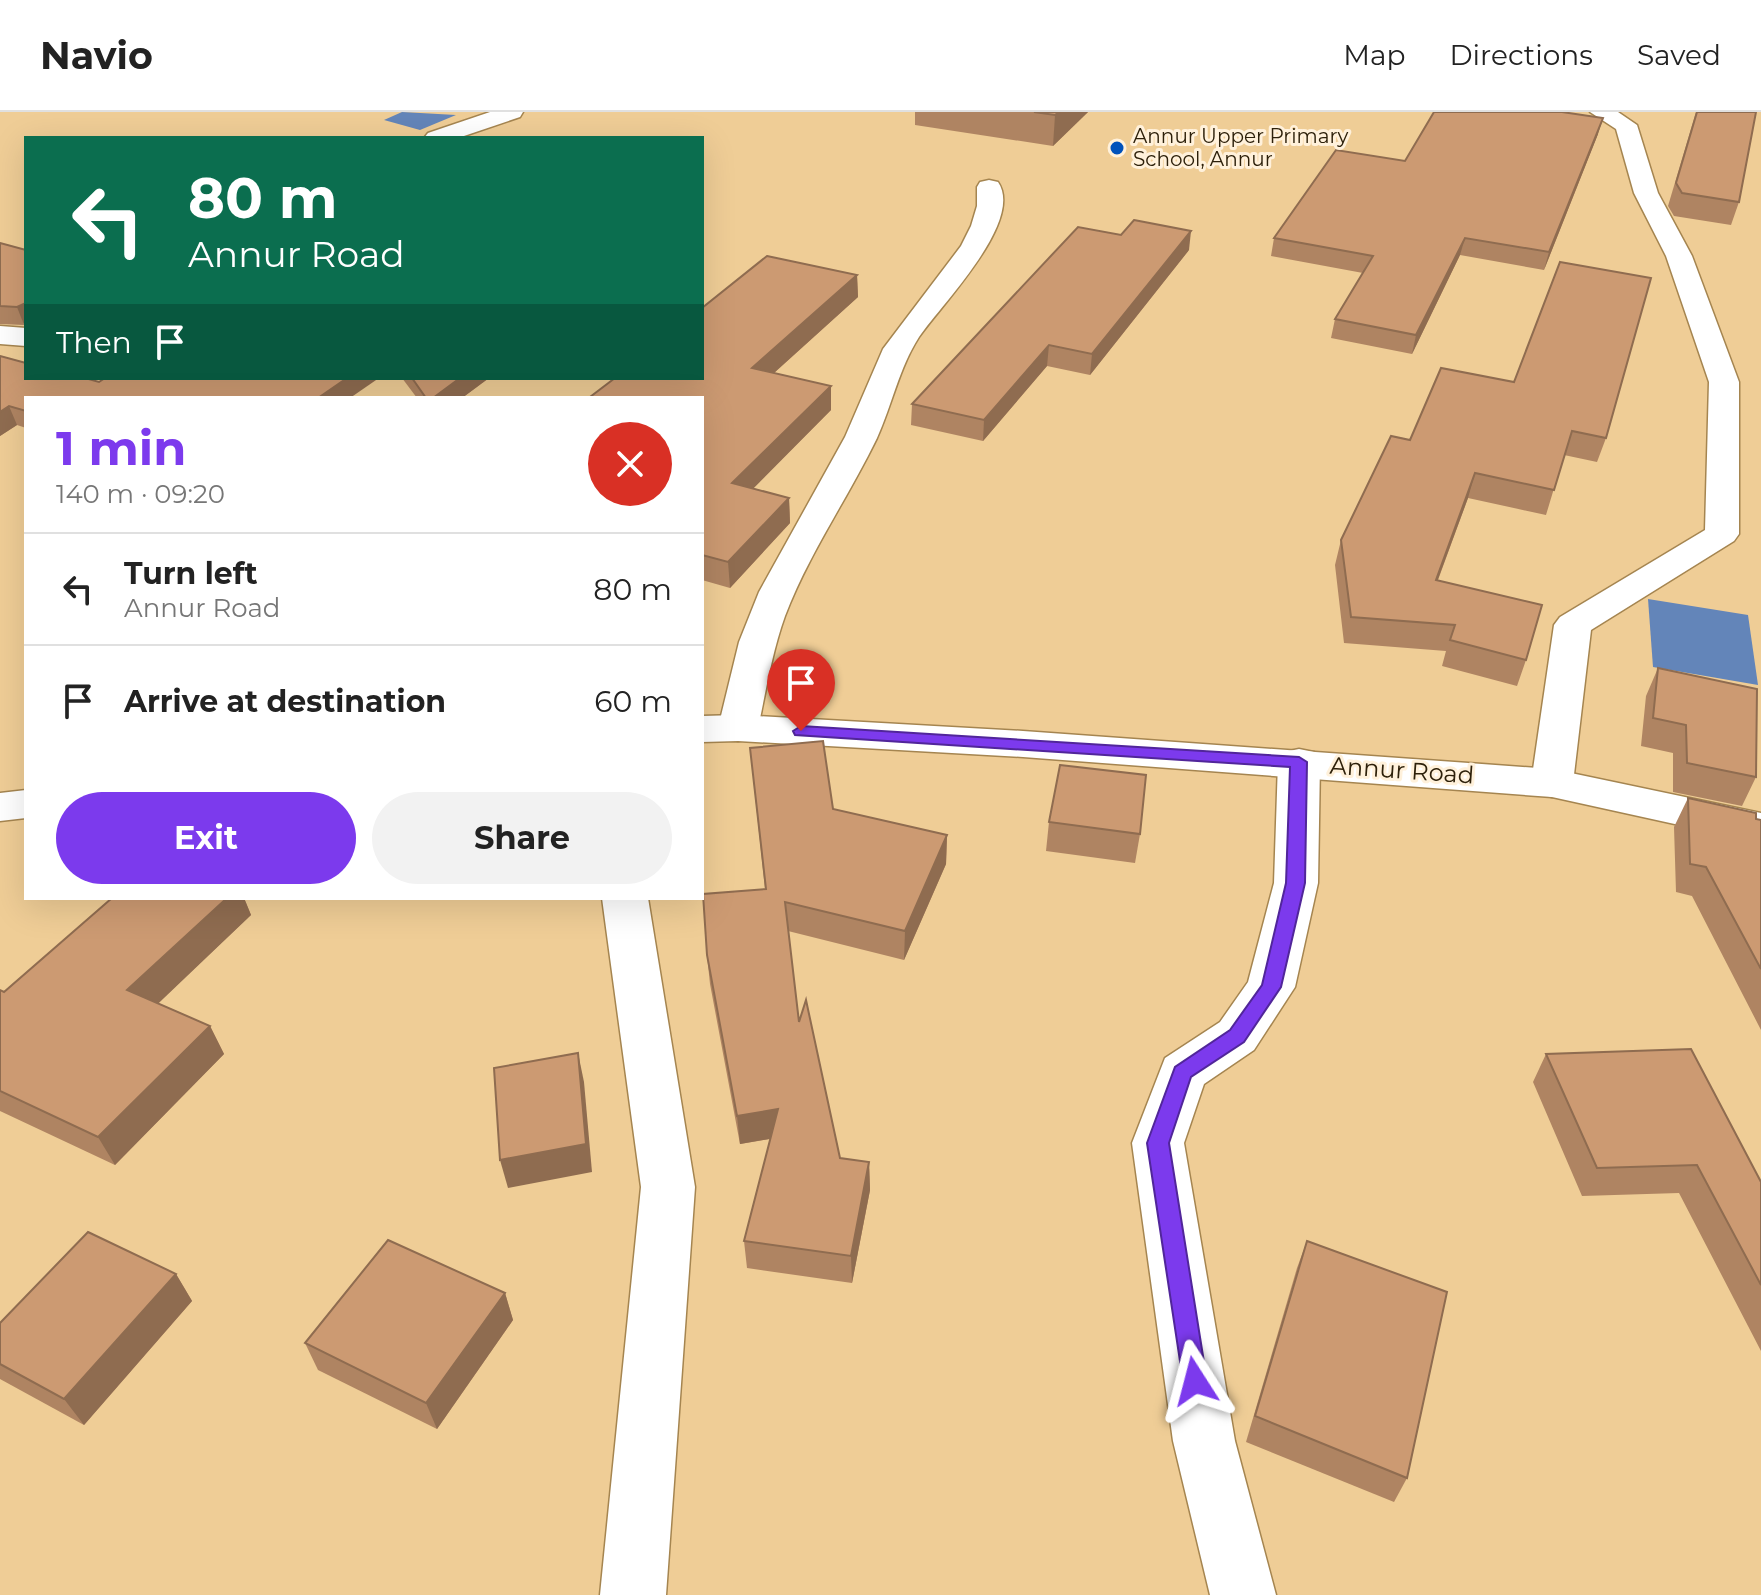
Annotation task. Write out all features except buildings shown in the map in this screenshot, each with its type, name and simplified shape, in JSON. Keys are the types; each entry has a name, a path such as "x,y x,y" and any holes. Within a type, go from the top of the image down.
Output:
{"street":[{"path":"442,136 512,112"},
{"path":"1552,783 1573,625 1722,534 1724,382 1679,256 1646,193 1626,125 1601,112"},
{"path":"720,729 797,551 862,435 878,388 905,337 962,266 990,213 992,201 989,187"},
{"path":"0,335 24,337"},
{"name":"Annur Road","path":"720,729 1299,762 1552,783 1761,828"},
{"path":"1243,1595 1204,1441 1158,1143 1183,1072 1237,1036 1271,987 1296,883 1299,762"},
{"path":"0,807 24,804"},
{"path":"625,900 668,1187 633,1595"}],"water":[{"path":"402,112 456,115 420,130 384,120"},
{"path":"1648,599 1748,615 1758,685 1653,667"}],"place":[{"name":"Annur Upper Primary School, Annur","path":"1117,148"}],"route":[{"path":"801,731 1299,762 1296,883 1271,987 1237,1036 1183,1072 1158,1143 1195,1381"}]}
